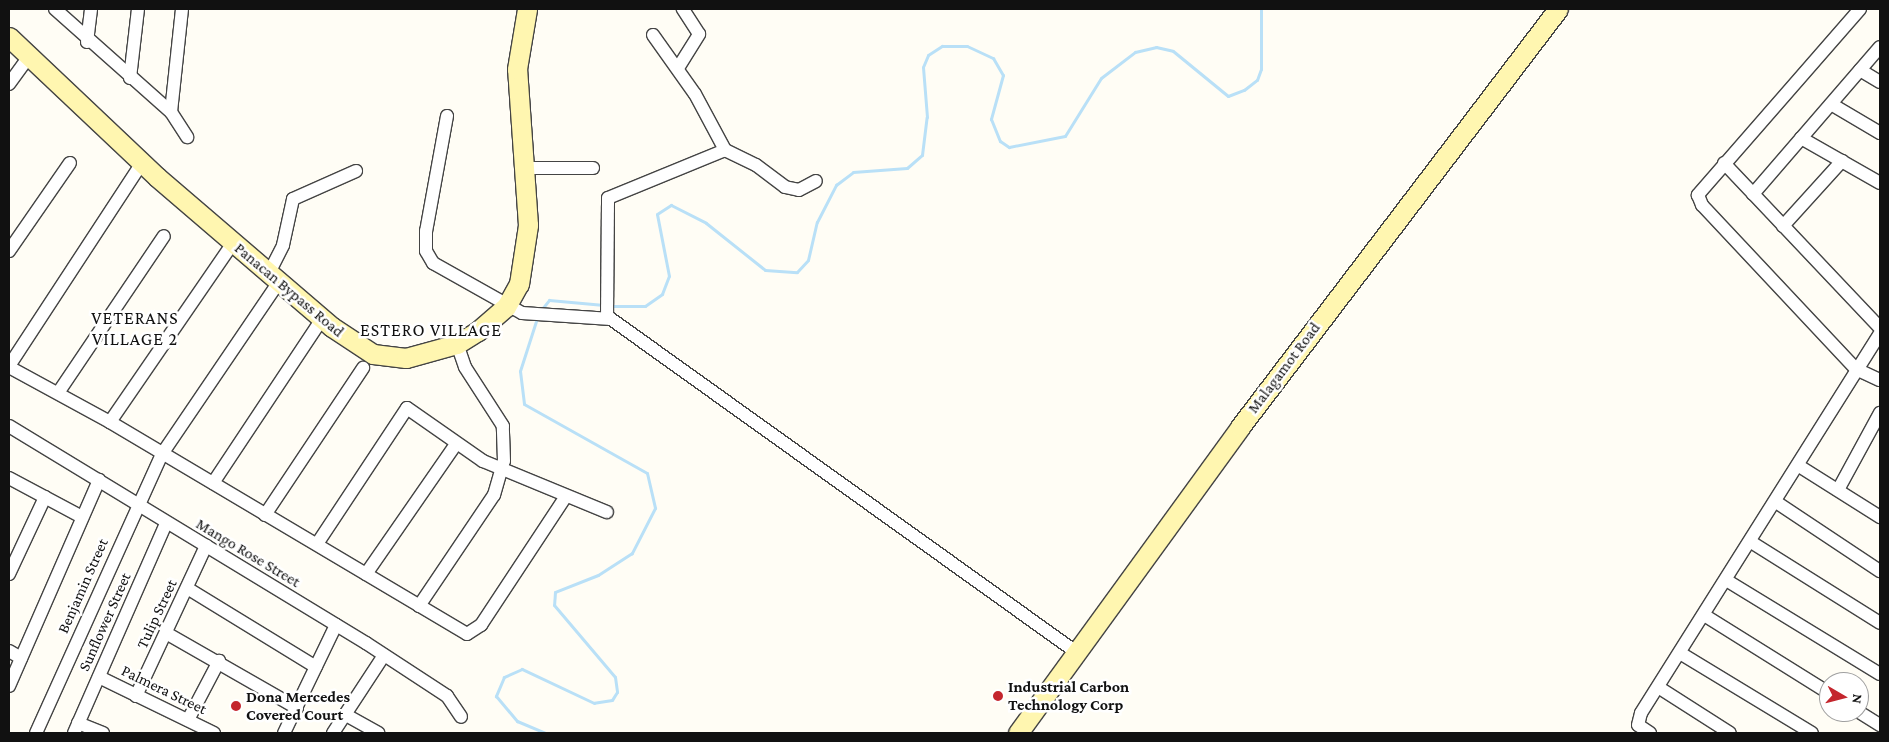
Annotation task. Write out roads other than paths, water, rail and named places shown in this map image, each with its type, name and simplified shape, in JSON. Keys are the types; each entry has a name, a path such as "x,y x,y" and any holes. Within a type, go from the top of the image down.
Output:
{"main road":[{"name":"Panacan Bypass Road","path":"9,37 142,163 322,319 353,343 392,358 457,344 506,307 519,284 526,257 524,168 517,69 527,9"},
{"name":"Malagamot Road","path":"1018,733 1349,280 1558,9"}],"street":[{"path":"54,9 87,42 171,112 187,137"},
{"path":"87,42 92,9"},
{"path":"130,78 138,9"},
{"path":"171,112 182,9"},
{"path":"678,68 699,34 683,9"},
{"path":"1860,9 1700,189 1699,201 1856,369 1880,380"},
{"path":"654,35 678,68 724,150 756,165 785,187 799,190 816,181"},
{"path":"1753,194 1880,48"},
{"path":"9,84 29,56"},
{"path":"1860,70 1880,82"},
{"path":"1830,104 1880,133"},
{"path":"447,116 426,251 440,268 506,307 539,316 607,315 1076,652"},
{"path":"1801,138 1880,183"},
{"path":"607,315 609,298 608,198 724,150"},
{"path":"1784,226 1842,161"},
{"path":"9,251 70,163"},
{"path":"142,163 9,367 110,422 463,633 476,631 566,496"},
{"path":"1724,163 1880,328"},
{"path":"524,168 593,168"},
{"name":"Benjamin Street","path":"36,733 137,504 162,454 274,278 293,199 356,171"},
{"path":"58,393 164,236"},
{"path":"110,422 233,243"},
{"path":"213,483 322,319"},
{"path":"1645,730 1639,718 1799,466 1856,369 1880,333"},
{"path":"419,606 494,495 502,470 505,432 465,367 457,344"},
{"path":"265,515 363,368"},
{"path":"317,544 407,408 456,444 502,470 607,512"},
{"path":"1838,490 1880,413"},
{"name":"Mango Rose Street","path":"9,426 384,655 447,696 461,717"},
{"path":"366,574 456,444"},
{"path":"1799,466 1880,517"},
{"path":"9,478 82,517"},
{"path":"9,686 99,480"},
{"path":"9,574 44,497"},
{"path":"1776,502 1880,571"},
{"name":"Sunflower Street","path":"76,728 166,523"},
{"path":"1751,542 1880,623"},
{"name":"Tulip Street","path":"136,696 206,546"},
{"path":"1726,580 1880,674"},
{"path":"187,588 316,667"},
{"path":"1704,615 1819,687"},
{"path":"284,733 336,625"},
{"path":"166,633 219,661 297,708"},
{"path":"9,651 21,658"},
{"path":"1680,653 1812,733"},
{"path":"333,733 384,655"},
{"path":"188,720 219,661"},
{"name":"Palmera Street","path":"99,677 214,733"},
{"path":"1658,688 1730,733"},
{"path":"346,715 378,733"},
{"path":"1869,718 1880,725"},
{"path":"76,728 103,733"}],"waterway":[{"path":"610,306 645,306 662,294 669,276 657,214 671,205 706,223 765,270 797,272 808,260 817,222 836,185 853,172 907,168 922,155 927,117 923,67 928,55 942,46 967,46 993,58 1003,75 991,119 1000,141 1009,147 1065,136 1101,78 1135,52 1156,47 1173,51 1228,96 1244,90 1257,80 1261,69 1261,9"},
{"path":"541,310 549,300 604,305"},
{"path":"537,318 520,371 524,404 647,473 655,508 632,553 598,575 555,592 554,605 615,677 617,692 612,700 594,703 522,669 504,677 496,696 517,721 545,733"}],"place":[{"name":"Industrial Carbon Technology Corp","path":"998,696"},
{"name":"Dona Mercedes Covered Court","path":"236,706"}],"district":[{"name":"VETERANS VILLAGE 2","path":"135,329"},
{"name":"ESTERO VILLAGE","path":"431,330"}]}
